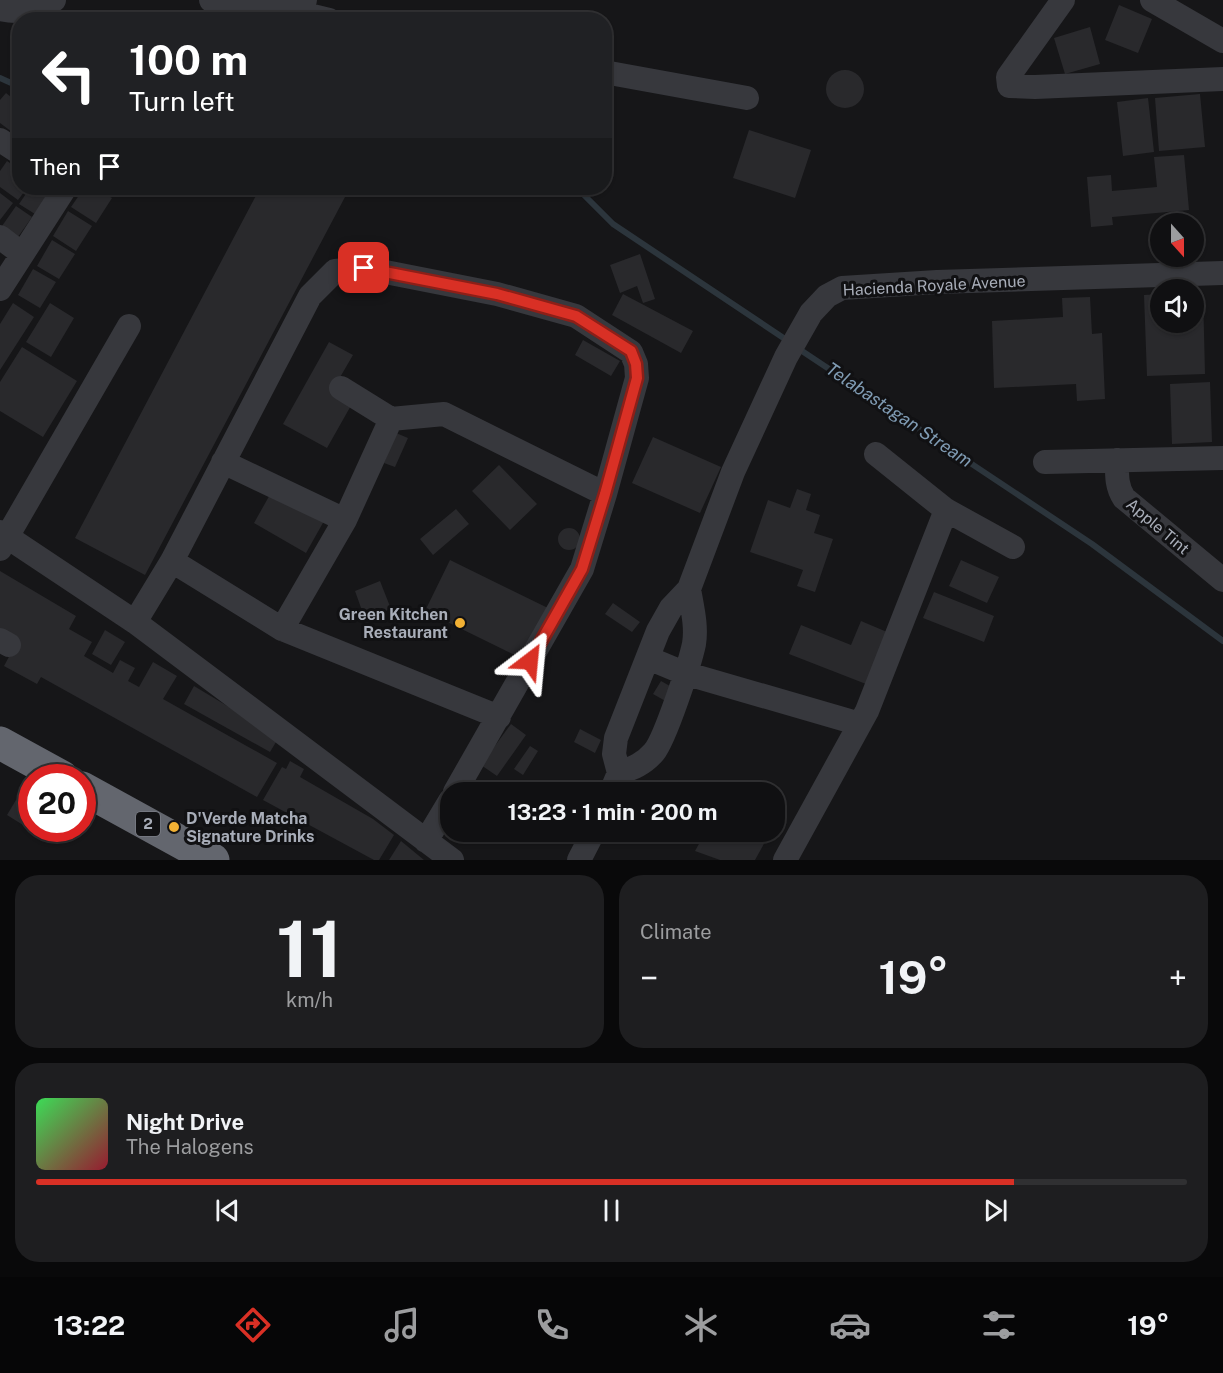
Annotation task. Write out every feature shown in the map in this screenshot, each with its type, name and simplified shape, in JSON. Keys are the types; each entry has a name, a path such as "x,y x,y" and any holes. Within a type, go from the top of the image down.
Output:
{"highway":[{"path":"3,750 34,764"},
{"name":"2","path":"96,796 213,860"}],"street":[{"path":"0,9 38,9 54,0"},
{"path":"211,0 235,6 300,6"},
{"path":"1063,0 1008,77 1008,86 1223,79"},
{"path":"1152,0 1223,41"},
{"path":"612,73 747,98"},
{"path":"0,289 60,195"},
{"path":"0,237 22,254"},
{"path":"135,622 172,561 310,296 335,271 364,268 497,294 576,316 631,351 636,364 637,378 582,569 461,782"},
{"name":"Hacienda Royale Avenue","path":"615,782 616,738 658,631 671,608 689,589 733,472 786,357 811,313 827,296 842,288 937,282 1223,273"},
{"path":"129,326 2,539 135,622 452,860"},
{"path":"341,388 391,418 444,414 605,494"},
{"path":"282,629 345,520 391,418"},
{"path":"876,454 946,510 1013,547"},
{"path":"1045,462 1223,458"},
{"name":"Apple Tint","path":"1117,460 1117,482 1124,498 1223,580"},
{"path":"222,462 345,520"},
{"path":"785,860 867,711 946,510"},
{"path":"172,561 282,629 499,717"},
{"name":"Hacienda Royale Avenue","path":"616,782 642,765 656,751 665,730 694,644 694,619 689,589"},
{"path":"648,658 684,673 860,724"},
{"path":"426,841 440,818"},
{"path":"579,860 588,842"}],"building":[{"path":"1119,5 1152,19 1138,53 1105,40"},
{"path":"1090,27 1100,64 1065,74 1054,38"},
{"path":"845,70 852,71 858,76 863,82 863,96 858,102 852,107 845,108 838,107 832,102 827,96 826,89 827,82 832,76 838,71"},
{"path":"6,93 12,98 12,132 0,123 0,100"},
{"path":"1200,94 1205,147 1159,151 1155,98"},
{"path":"1148,98 1154,152 1123,156 1117,102"},
{"path":"749,130 811,150 795,198 733,178"},
{"path":"1184,155 1189,210 1112,217 1113,225 1091,227 1087,177 1111,175 1112,191 1157,187 1154,157"},
{"path":"7,161 12,164 12,195 22,195 18,200 0,187 0,171"},
{"path":"0,193 13,203 0,220"},
{"path":"25,195 49,195 35,214 19,204"},
{"path":"79,195 107,195 112,198 96,223 71,207"},
{"path":"256,195 341,195 345,197 145,575 75,538"},
{"path":"16,206 32,217 18,237 2,226"},
{"path":"68,211 92,226 76,251 53,236"},
{"path":"52,240 75,254 59,279 37,266"},
{"path":"640,254 655,299 643,303 637,286 620,293 610,265"},
{"path":"33,269 56,282 40,308 18,295"},
{"path":"623,294 693,331 681,353 612,315"},
{"path":"1144,295 1150,295 1150,333 1204,333 1205,374 1147,376"},
{"path":"1090,297 1092,334 1102,333 1105,399 1077,401 1076,384 994,388 992,321 1063,317 1062,298"},
{"path":"13,303 34,317 0,370 0,324"},
{"path":"50,303 74,318 51,357 26,342"},
{"path":"583,340 620,361 611,376 575,355"},
{"path":"329,342 353,355 332,391 353,402 327,448 283,424"},
{"path":"22,347 77,381 43,437 0,411 0,382"},
{"path":"1210,382 1212,442 1172,444 1170,384"},
{"path":"396,433 408,438 395,467 384,463"},
{"path":"653,437 721,467 700,513 632,483"},
{"path":"499,465 537,504 510,530 472,491"},
{"path":"797,489 811,494 806,510 820,515 814,533 833,539 815,592 797,586 803,570 750,552 768,500 790,508"},
{"path":"272,491 324,521 306,553 254,523"},
{"path":"456,509 469,524 433,555 420,539"},
{"path":"569,528 577,531 580,539 577,547 569,550 561,547 558,539 561,531"},
{"path":"450,560 550,609 525,660 425,611"},
{"path":"961,560 999,577 987,603 949,586"},
{"path":"0,571 76,616 69,629 92,642 84,656 113,673 120,660 135,668 128,681 139,687 153,662 177,676 163,699 277,763 257,797 41,677 37,684 4,666 18,640 0,629"},
{"path":"380,581 391,609 365,619 355,591"},
{"path":"934,592 994,616 984,642 923,618"},
{"path":"613,603 640,622 632,632 605,614"},
{"path":"861,621 887,632 866,684 789,654 801,625 851,645"},
{"path":"105,630 125,642 111,665 92,654"},
{"path":"661,681 677,690 669,703 653,694"},
{"path":"194,686 279,737 270,752 184,704"},
{"path":"511,724 526,735 497,776 481,765"},
{"path":"580,729 601,740 595,753 574,742"},
{"path":"530,746 538,751 523,775 514,769"},
{"path":"290,761 304,769 300,777 373,819 394,835 379,860 374,860 263,800 282,767 286,769"},
{"path":"16,800 18,801 18,822 7,815"},
{"path":"401,841 424,860 389,860"},
{"path":"700,842 765,842 755,860 720,860 695,851"}],"waterway":[{"name":"Telabastagan Stream","path":"0,78 12,83"},
{"name":"Telabastagan Stream","path":"584,195 613,224 788,341"},
{"name":"Telabastagan Stream","path":"796,347 1092,544 1223,641"}],"place":[{"name":"Green Kitchen Restaurant","path":"460,623"},
{"name":"D'Verde Matcha Signature Drinks","path":"174,827"}],"route":[{"path":"364,268 497,294 576,316 631,351 636,364 637,378 582,569 530,661"}]}
